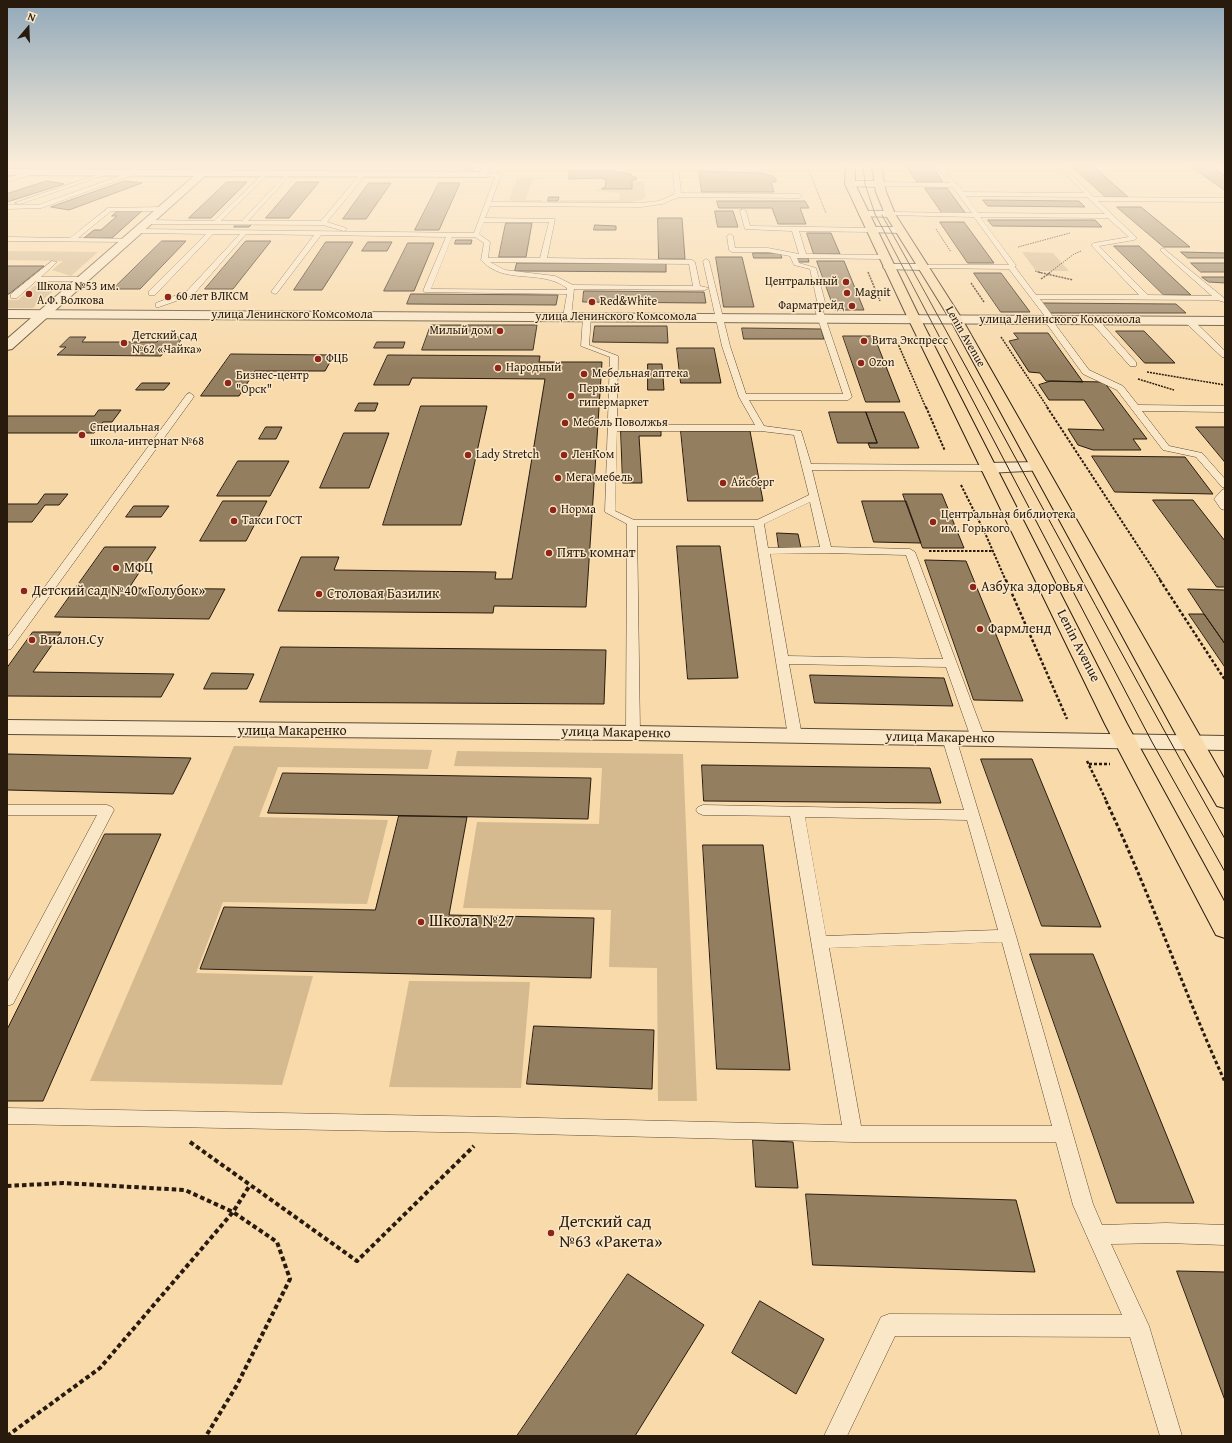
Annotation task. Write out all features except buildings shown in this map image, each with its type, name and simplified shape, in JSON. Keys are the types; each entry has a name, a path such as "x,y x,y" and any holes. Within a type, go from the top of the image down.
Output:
{"main road":[{"name":"Lenin Avenue","path":"874,233 988,468 1116,724 1127,741 1225,928"},
{"name":"Lenin Avenue","path":"902,233 956,319 1182,724 1190,742 1225,800"}],"street":[{"path":"7,346 136,233"},
{"path":"887,262 920,262"},
{"name":"улица Ленинского Комсомола","path":"7,314 155,310 566,317 1225,321"},
{"path":"988,468 1038,467"},
{"name":"улица Макаренко","path":"7,727 633,733 1225,743"}],"lane":[{"path":"71,240 79,233"},
{"path":"155,310 160,293 210,233"},
{"path":"155,310 190,294 244,233"},
{"path":"274,292 319,233"},
{"path":"333,233 476,235 487,242 484,260"},
{"path":"543,260 550,233"},
{"path":"796,233 803,256"},
{"path":"988,233 1013,265 1011,267 1048,315 1048,320 1086,372 1120,388 1166,448 1199,455 1225,485"},
{"path":"1094,245 1134,238 1128,233"},
{"path":"450,234 427,291 712,288"},
{"path":"730,236 732,250 768,250 803,256"},
{"path":"7,239 129,240"},
{"path":"1094,245 1145,297"},
{"path":"1163,250 1225,303"},
{"path":"743,397 848,397 817,304 821,302 813,268 796,264 793,256 861,257 887,262"},
{"path":"484,260 692,262 697,288"},
{"path":"484,260 493,268 511,273 553,276 564,281 570,290 566,317"},
{"path":"706,261 726,346 743,397 761,428"},
{"path":"14,296 54,262"},
{"path":"920,262 961,267 1011,267"},
{"path":"34,279 84,279"},
{"path":"160,293 190,294"},
{"path":"1034,297 1218,298"},
{"path":"587,317 585,346 614,356 610,512 632,523 759,524 814,496"},
{"path":"1094,320 1133,364"},
{"path":"1190,321 1225,355"},
{"path":"7,646 190,396"},
{"path":"1135,408 1225,409"},
{"path":"612,428 761,428 798,433 826,550"},
{"path":"806,467 988,468"},
{"path":"1225,492 1219,499 1225,507"},
{"path":"632,523 633,733"},
{"path":"759,524 795,736"},
{"path":"764,551 826,550 910,552 978,738"},
{"path":"783,660 950,663"},
{"path":"948,738 973,815 1008,936 1083,1205 1138,1326 1171,1436"},
{"path":"7,810 107,810 7,999"},
{"path":"703,810 797,813 973,815"},
{"path":"797,813 853,1134"},
{"path":"820,942 1008,936"},
{"path":"7,1116 496,1125 853,1134 1018,1136 1062,1134"},
{"path":"1096,1235 1166,1233 1225,1235"},
{"path":"835,1436 889,1325 1138,1326"}],"path":[{"path":"938,233 992,314 990,320 1225,680"},
{"path":"1002,252 1070,233"},
{"path":"1028,289 1074,254 1094,245"},
{"path":"861,257 952,467 993,551 1077,740 1131,854 1209,1047 1225,1082"},
{"path":"1147,372 1225,385"},
{"path":"1137,378 1181,392"},
{"path":"910,552 993,551"},
{"path":"159,1119 357,1261 496,1125"},
{"path":"7,1186 63,1183 184,1190 233,1212 277,1242 290,1280 238,1385 206,1436"},
{"path":"7,1436 100,1368 233,1212 250,1185"}],"shaded area":[{"path":"7,251 98,252 71,276 52,270 63,261 7,260"},
{"path":"1022,252 1053,253 1069,271 1036,271"},
{"path":"64,282 33,308 7,308 7,300 18,300 34,286"},
{"path":"234,746 432,750 428,769 278,767 259,817 388,820 367,904 223,902 196,973 313,976 282,1085 90,1081"},
{"path":"457,751 683,754 697,1101 658,1101 657,968 609,967 611,910 463,908 477,822 599,824 602,768 454,766"},
{"path":"409,981 530,982 521,1088 389,1087"}],"tram line":[{"path":"885,233 1152,742 1225,872"},
{"path":"892,233 1138,684 1225,839"}],"place":[{"name":"Центральный","path":"846,282"},
{"name":"Magnit","path":"847,293"},
{"name":"Школа №53 им. А.Ф. Волкова","path":"29,294"},
{"name":"60 лет ВЛКСМ","path":"168,297"},
{"name":"Red&White","path":"592,302"},
{"name":"Фарматрейд","path":"852,306"},
{"name":"Милый дом","path":"500,331"},
{"name":"Вита Экспресс","path":"864,341"},
{"name":"Детский сад №62 «Чайка»","path":"124,343"},
{"name":"ФЦБ","path":"318,359"},
{"name":"Ozon","path":"861,363"},
{"name":"Народный","path":"498,368"},
{"name":"Мебельная аптека","path":"584,374"},
{"name":"Бизнес-центр \"Орск\"","path":"228,383"},
{"name":"Первый гипермаркет","path":"571,396"},
{"name":"Мебель Поволжья","path":"565,423"},
{"name":"Специальная школа-интернат №68","path":"82,435"},
{"name":"Lady Stretch","path":"468,455"},
{"name":"ЛенКом","path":"564,455"},
{"name":"Мега мебель","path":"558,478"},
{"name":"Айсберг","path":"723,483"},
{"name":"Норма","path":"553,510"},
{"name":"Такси ГОСТ","path":"234,521"},
{"name":"Центральная библиотека им. Горького","path":"933,522"},
{"name":"Пять комнат","path":"549,553"},
{"name":"МФЦ","path":"116,568"},
{"name":"Азбука здоровья","path":"973,587"},
{"name":"Детский сад №40 «Голубок»","path":"24,591"},
{"name":"Столовая Базилик","path":"319,594"},
{"name":"Фармленд","path":"980,629"},
{"name":"Виалон.Су","path":"32,640"},
{"name":"Школа №27","path":"421,922"},
{"name":"Детский сад №63 «Ракета»","path":"551,1233"}]}
